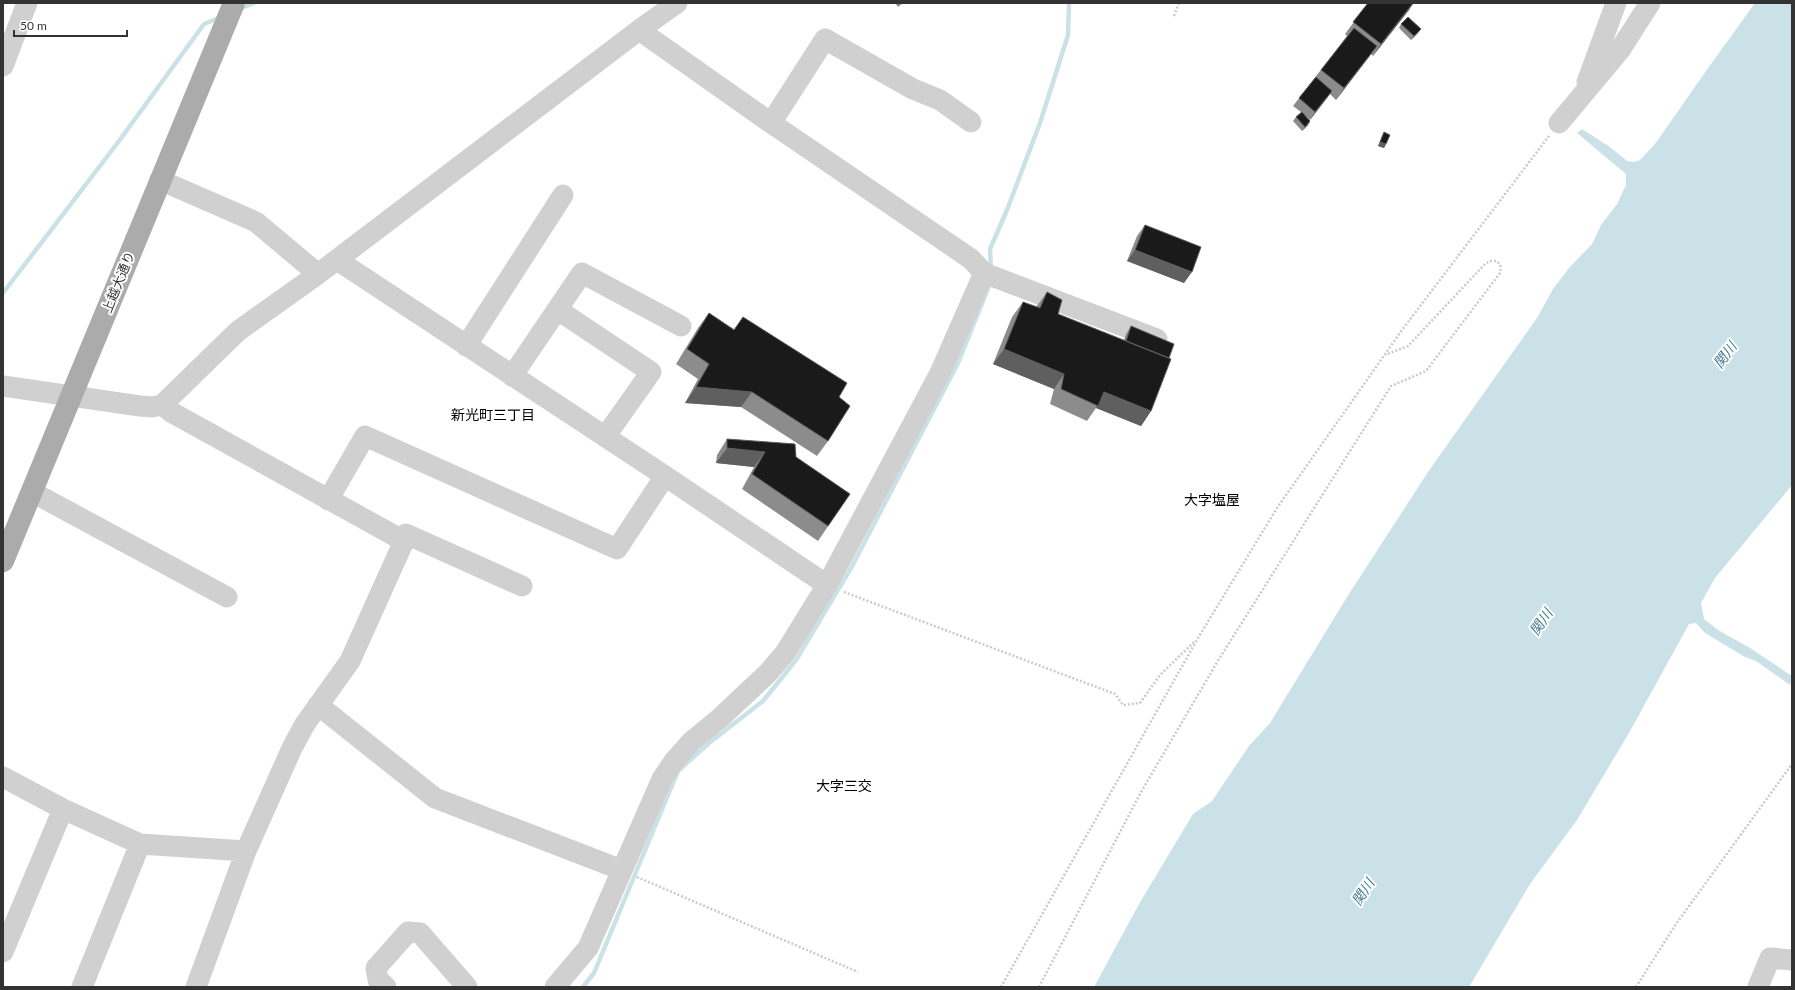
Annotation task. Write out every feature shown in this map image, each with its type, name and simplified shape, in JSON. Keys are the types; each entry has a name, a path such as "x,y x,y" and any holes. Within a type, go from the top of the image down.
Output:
{"main road":[{"name":"上越大通り","path":"3,561 234,3"}],"street":[{"path":"3,66 27,3"},
{"path":"3,386 140,406 152,407 162,405 238,331 337,260 639,30 678,3"},
{"path":"1559,123 1586,86 1616,3"},
{"path":"1559,123 1620,50 1650,3"},
{"path":"639,30 771,123 971,259 984,273 1171,344"},
{"path":"771,123 825,39 913,89 940,100 971,122"},
{"path":"160,180 256,222 318,274"},
{"path":"466,346 563,195"},
{"path":"337,260 665,476 826,585"},
{"path":"512,376 582,273 681,326"},
{"path":"556,987 588,948 662,779 674,761 692,741 720,718 768,673 785,653 826,585 940,373 984,273"},
{"path":"558,310 651,372 605,437"},
{"path":"162,405 171,412 404,541"},
{"path":"328,500 365,436 617,549 665,476"},
{"path":"32,492 227,597"},
{"path":"3,531 21,516"},
{"path":"196,987 246,851 292,748 318,705 350,661 406,534 522,586"},
{"path":"318,705 435,798 622,870"},
{"path":"3,777 63,809 140,844 246,851"},
{"path":"3,952 63,809"},
{"path":"86,986 140,844"},
{"path":"386,987 378,980 376,968 408,932 420,933 466,987"},
{"path":"1758,987 1770,958 1792,960"}],"path":[{"path":"1174,16 1179,3"},
{"path":"1001,987 1198,638 1277,508 1384,355 1559,123"},
{"path":"1039,987 1141,792 1219,659 1391,386 1426,371 1500,273 1501,267 1497,261 1490,261 1485,264 1408,346 1384,355"},
{"path":"826,585 1115,694 1123,705 1140,703 1160,675 1198,638"},
{"path":"1636,987 1676,924 1792,764"},
{"path":"622,870 858,972"}],"water":[{"name":"関川","path":"1755,3 1792,3 1792,485 1715,578 1701,603 1704,619 1718,630 1750,648 1792,676 1790,685 1756,661 1745,657 1705,633 1696,623 1689,624 1629,733 1577,820 1530,884 1469,987 1094,987 1139,904 1193,814 1212,801 1249,746 1270,723 1347,597 1428,472 1537,318 1553,289 1569,268 1592,244 1601,225 1617,204 1626,185 1626,174 1577,133 1582,129 1610,147 1627,161 1634,162 1640,160 1655,144"}],"building":[{"path":"1368,3 1413,3 1381,44 1353,22"},
{"path":"1408,17 1421,29 1414,36 1401,24"},
{"path":"1354,28 1377,46 1344,88 1321,70"},
{"path":"1316,77 1332,91 1315,112 1299,98"},
{"path":"1302,112 1310,121 1305,127 1296,117"},
{"path":"1384,132 1390,135 1386,144 1380,142"},
{"path":"1145,225 1201,247 1192,272 1135,250"},
{"path":"1047,292 1062,300 1058,314 1171,359 1151,411 1104,392 1098,406 1061,389 1064,374 1004,349 1023,302 1040,308"},
{"path":"709,313 734,330 743,317 847,383 839,397 850,406 828,441 752,392 696,387 709,364 687,349"},
{"path":"1131,326 1174,344 1169,358 1126,341"},
{"path":"727,439 795,444 796,457 850,494 828,526 752,474 765,452 727,448"}],"waterway":[{"path":"239,9 254,3"},
{"path":"991,270 990,249 1007,210 1040,123 1068,35 1069,3"},
{"path":"3,293 119,141 204,24 219,18"},
{"path":"583,987 594,973 678,771 709,743 763,701 796,660 851,568 958,363 991,281"}],"district":[{"name":"新光町三丁目","path":"493,415"},
{"name":"大字塩屋","path":"1212,500"},
{"name":"大字三交","path":"844,786"}]}
